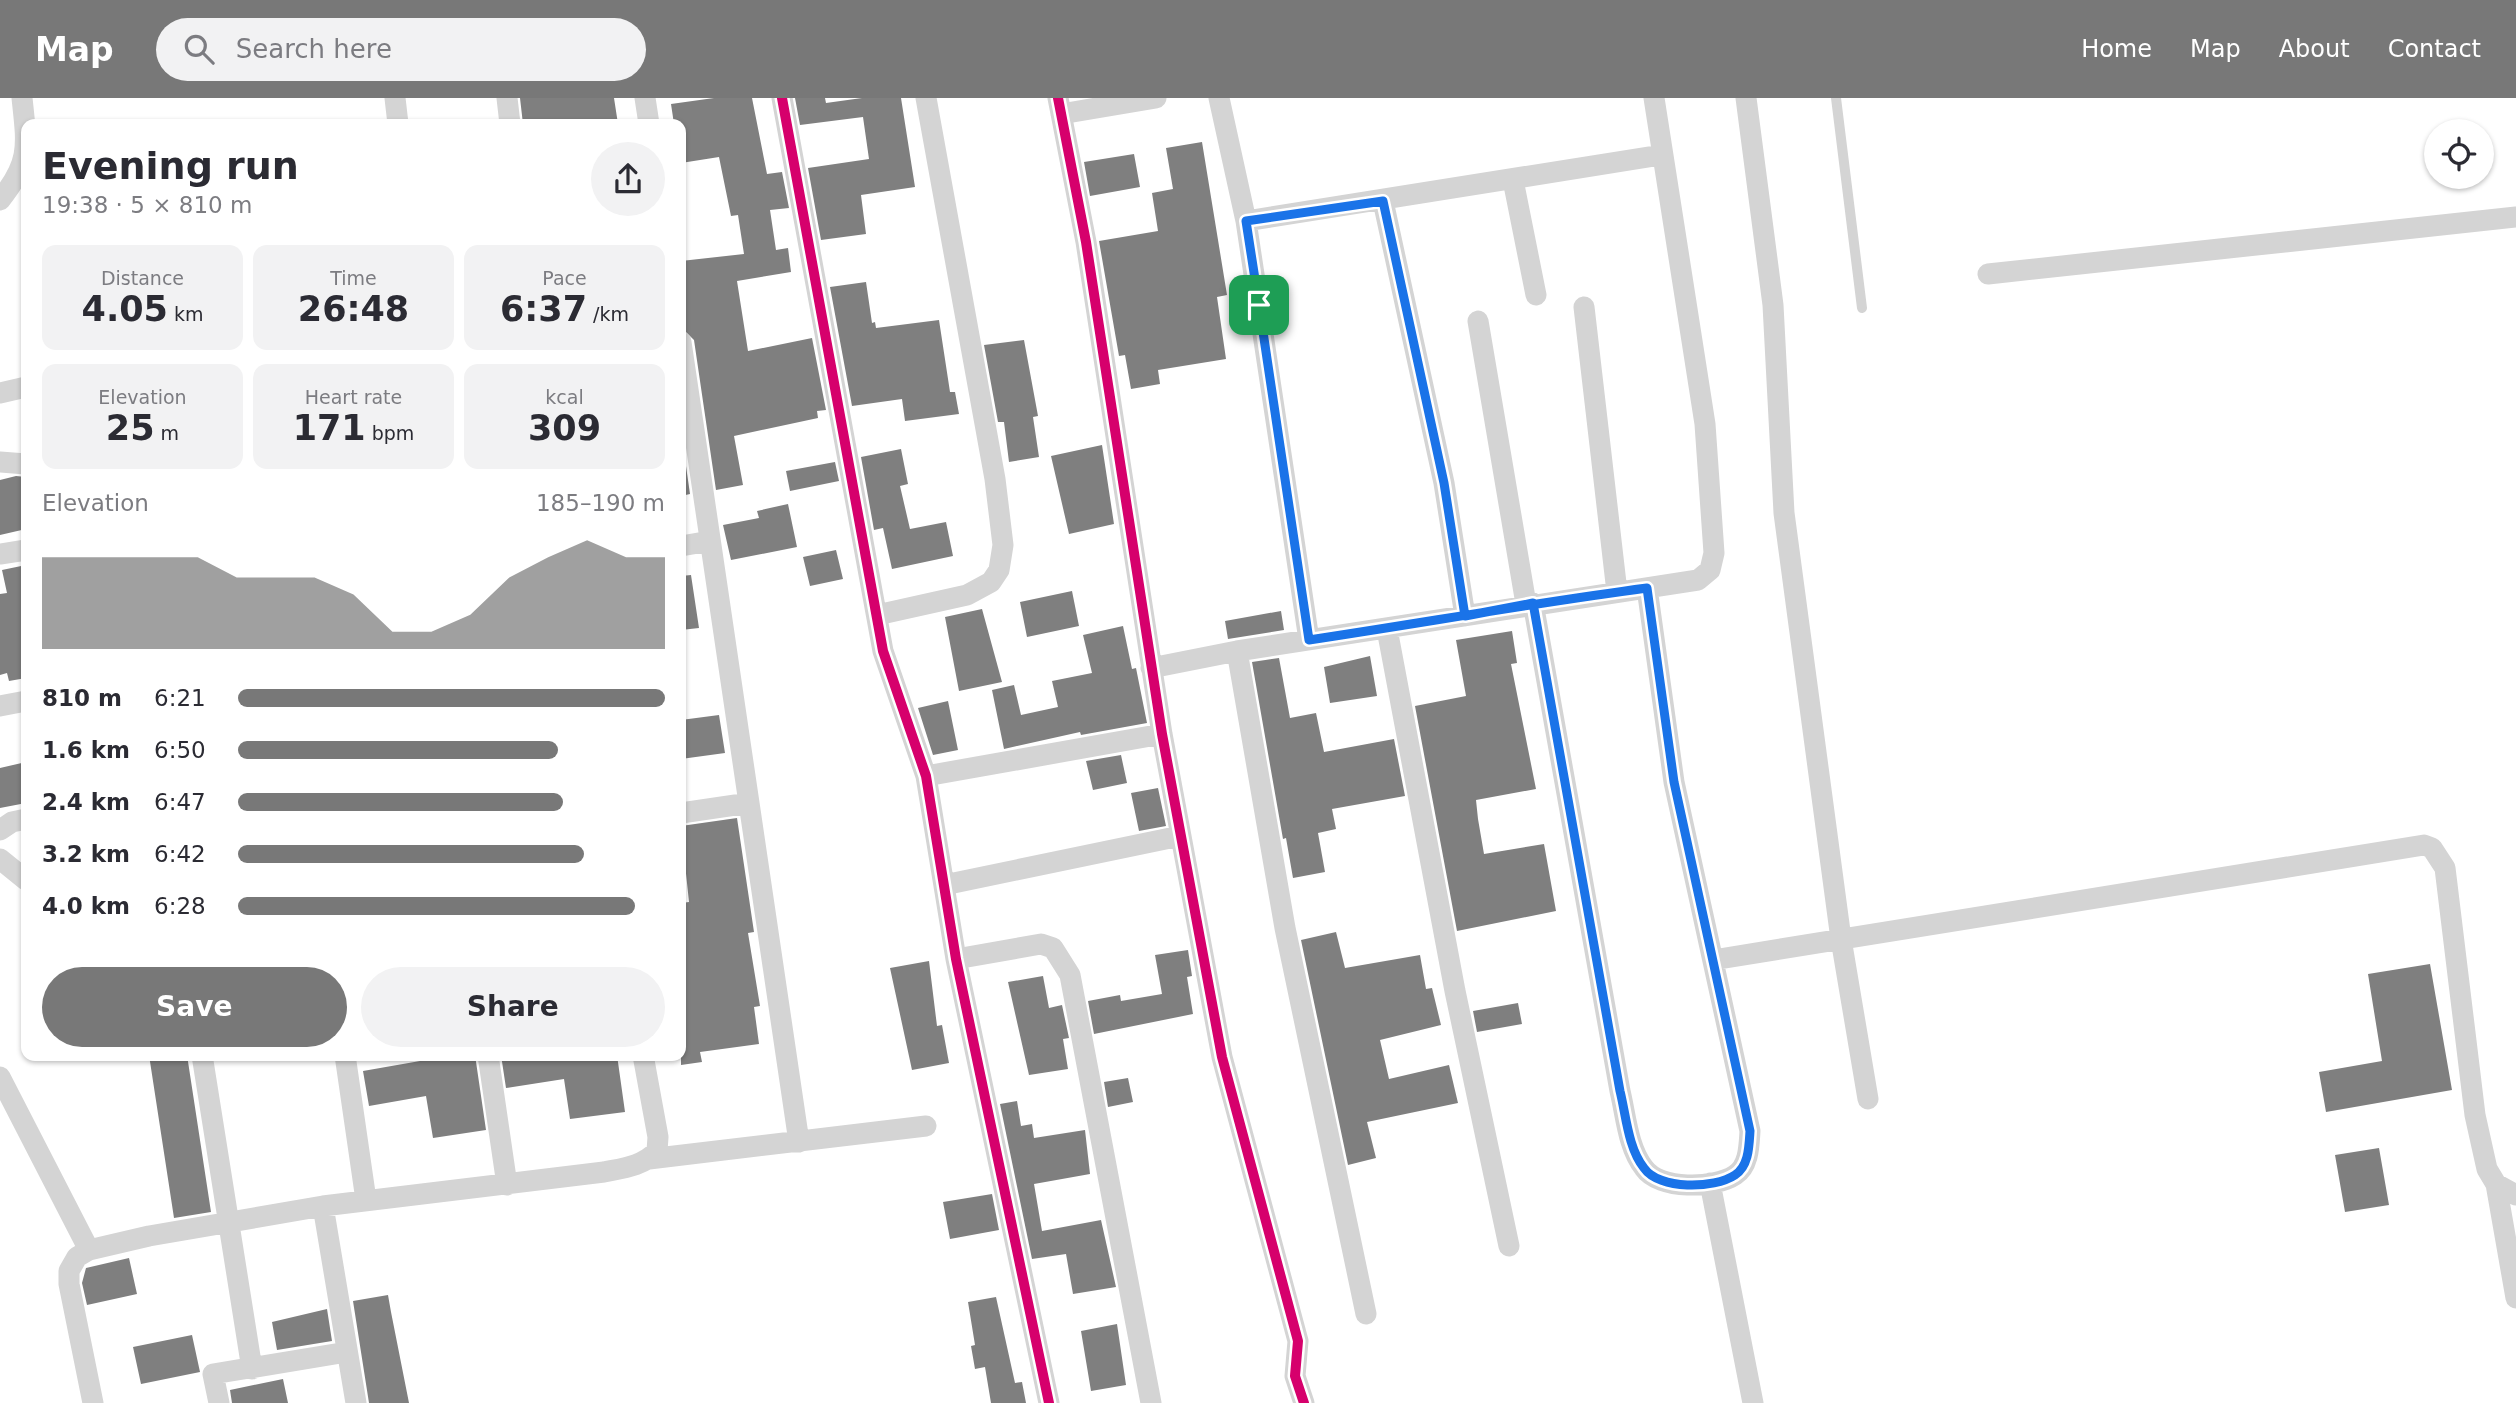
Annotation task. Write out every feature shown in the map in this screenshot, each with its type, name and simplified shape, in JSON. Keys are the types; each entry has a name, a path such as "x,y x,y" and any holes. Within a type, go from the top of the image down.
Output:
{"street":[{"path":"22,98 23,119"},
{"path":"395,98 397,119"},
{"path":"507,98 509,119"},
{"path":"645,98 648,119"},
{"path":"782,98 883,651 926,776 956,959 1049,1403"},
{"path":"877,615 967,595 991,582 999,570 1003,545 995,479 926,98"},
{"path":"1156,98 1059,106 1086,242 1180,836 1222,1057 1298,1341 1295,1376 1304,1403"},
{"path":"1219,98 1246,221 1309,640"},
{"path":"1152,668 1237,651 1698,580 1710,570 1714,553 1705,424 1654,98"},
{"path":"1746,98 1773,305 1784,513 1842,939 1868,1099"},
{"path":"1246,221 1661,156"},
{"path":"0,200 21,172"},
{"path":"1513,180 1536,295"},
{"path":"1383,201 1444,483 1465,616"},
{"path":"1987,274 2516,217"},
{"path":"1584,307 1617,592"},
{"path":"1478,321 1620,1091 1634,1149 1644,1169 1660,1182 1678,1185 1710,1182 1734,1176 1744,1166 1750,1140 1674,782 1647,588"},
{"path":"686,376 799,1142"},
{"path":"0,393 21,388"},
{"path":"0,462 21,464"},
{"path":"686,545 710,541"},
{"path":"0,554 21,551"},
{"path":"1387,628 1455,991 1509,1246"},
{"path":"1237,651 1285,928 1366,1314"},
{"path":"0,706 21,702"},
{"path":"926,776 1162,734"},
{"path":"686,812 749,803"},
{"path":"0,830 12,822 21,820"},
{"path":"944,885 1180,836"},
{"path":"1713,960 2424,845 2442,861 2475,1115 2487,1169 2496,1184 2516,1298"},
{"path":"0,859 21,876"},
{"path":"956,959 1041,944 1053,948 1070,975 1151,1403"},
{"path":"203,1061 226,1223 252,1369"},
{"path":"346,1061 366,1200"},
{"path":"489,1061 507,1185"},
{"path":"644,1061 658,1137 657,1151 649,1159"},
{"path":"0,1077 89,1250"},
{"path":"93,1403 69,1284 72,1264 89,1250 149,1236 323,1206 604,1172 649,1159 926,1126"},
{"path":"1710,1182 1753,1403"},
{"path":"2496,1184 2516,1195"},
{"path":"323,1206 356,1403"},
{"path":"219,1403 214,1374 347,1352"}],"lane":[{"path":"1836,98 1862,308"}],"building":[{"path":"520,98 614,98 617,119 522,119"},
{"path":"714,98 752,98 767,174 782,172 789,208 770,210 776,250 788,248 791,272 737,281 748,351 812,338 826,410 817,411 818,418 734,436 743,485 716,490 694,340 686,332 686,260 744,254 738,215 731,216 719,157 686,162 686,119 673,119 671,104"},
{"path":"795,98 825,98 826,103 862,98 901,98 915,187 861,195 866,234 821,240 808,168 869,159 863,117 800,125"},
{"path":"1202,142 1227,295 1217,297 1226,359 1158,370 1160,384 1131,389 1125,355 1119,356 1099,241 1158,231 1152,193 1173,189 1166,148"},
{"path":"1134,154 1140,187 1090,196 1084,162"},
{"path":"866,282 872,323 875,322 876,328 939,320 950,392 955,392 959,414 905,421 902,399 852,406 830,287"},
{"path":"1024,340 1038,416 1033,417 1039,457 1009,462 1004,422 998,422 984,345"},
{"path":"1102,445 1114,524 1069,534 1051,456"},
{"path":"901,449 908,484 900,486 910,529 946,522 953,556 892,569 883,528 874,530 861,457"},
{"path":"835,462 839,481 790,491 786,471"},
{"path":"686,466 690,494 686,495"},
{"path":"21,476 21,530 0,535 0,480"},
{"path":"788,504 797,547 731,560 723,525 759,518 757,511"},
{"path":"836,550 843,579 810,586 803,557"},
{"path":"21,566 21,679 9,681 7,673 0,675 0,594 7,593 2,570"},
{"path":"691,575 699,628 686,629 686,576"},
{"path":"1072,591 1079,626 1027,637 1020,602"},
{"path":"982,609 1002,682 959,691 945,617"},
{"path":"1281,611 1284,630 1228,639 1225,621"},
{"path":"1123,626 1132,669 1136,668 1147,723 1081,735 1080,732 1004,749 992,690 1014,685 1021,715 1058,707 1052,681 1092,673 1083,635"},
{"path":"1512,631 1517,663 1511,664 1536,789 1476,800 1478,819 1484,854 1544,844 1556,911 1457,931 1415,706 1466,696 1456,640"},
{"path":"1370,656 1377,696 1330,703 1324,667"},
{"path":"1279,658 1290,718 1316,713 1324,752 1394,739 1405,796 1332,809 1336,829 1318,833 1325,872 1293,878 1286,838 1283,839 1252,662"},
{"path":"948,701 958,750 933,755 918,708"},
{"path":"719,715 725,753 686,758 686,719"},
{"path":"1121,755 1127,783 1093,790 1086,761"},
{"path":"21,763 21,804 0,808 0,768"},
{"path":"1158,788 1166,826 1139,831 1131,793"},
{"path":"737,818 754,932 748,933 760,1006 754,1007 759,1044 700,1052 702,1062 681,1065 681,1061 686,1061 686,902 689,902 686,825"},
{"path":"1336,932 1345,968 1420,955 1426,989 1432,988 1441,1025 1380,1040 1389,1079 1449,1065 1458,1103 1367,1122 1376,1158 1348,1165 1301,940"},
{"path":"1188,950 1192,976 1187,977 1193,1014 1094,1034 1088,1001 1120,995 1121,1001 1162,994 1155,955"},
{"path":"929,961 937,1026 942,1025 949,1063 912,1070 890,968"},
{"path":"2430,964 2452,1090 2326,1112 2319,1072 2382,1061 2368,974"},
{"path":"1043,976 1049,1008 1062,1005 1069,1038 1063,1039 1068,1069 1029,1075 1008,982"},
{"path":"1518,1003 1522,1024 1477,1032 1473,1011"},
{"path":"150,1061 188,1061 211,1212 174,1218"},
{"path":"420,1061 476,1061 486,1130 433,1138 426,1096 369,1106 363,1071"},
{"path":"502,1061 618,1061 625,1112 570,1119 564,1079 506,1088"},
{"path":"1128,1078 1133,1102 1108,1107 1104,1082"},
{"path":"1017,1101 1021,1126 1032,1124 1034,1138 1085,1130 1090,1174 1034,1184 1042,1231 1101,1220 1116,1287 1073,1294 1066,1254 1032,1259 1000,1104"},
{"path":"2379,1148 2389,1205 2345,1212 2335,1155"},
{"path":"992,1194 999,1230 950,1239 943,1202"},
{"path":"129,1258 137,1294 87,1305 82,1283 86,1268"},
{"path":"388,1295 409,1403 369,1403 353,1301"},
{"path":"996,1297 1015,1383 1022,1382 1026,1403 991,1403 985,1367 975,1369 971,1346 975,1345 968,1302"},
{"path":"327,1309 332,1341 277,1350 272,1322"},
{"path":"1117,1324 1126,1385 1091,1391 1081,1331"},
{"path":"192,1335 200,1372 141,1384 133,1347"},
{"path":"283,1379 288,1403 232,1403 230,1390"}],"cycle path":[{"path":"782,98 883,651 926,776 956,959 1049,1403"},
{"path":"1058,98 1086,242 1162,734 1222,1057 1298,1341 1295,1376 1304,1403"}],"route":[{"path":"1259,305 1246,221 1383,201 1444,483 1465,616 1533,603 1620,1091 1634,1149 1644,1169 1660,1182 1678,1185 1710,1182 1734,1176 1744,1166 1750,1131 1674,782 1647,588 1533,603 1423,623 1309,640 1259,305"}]}
